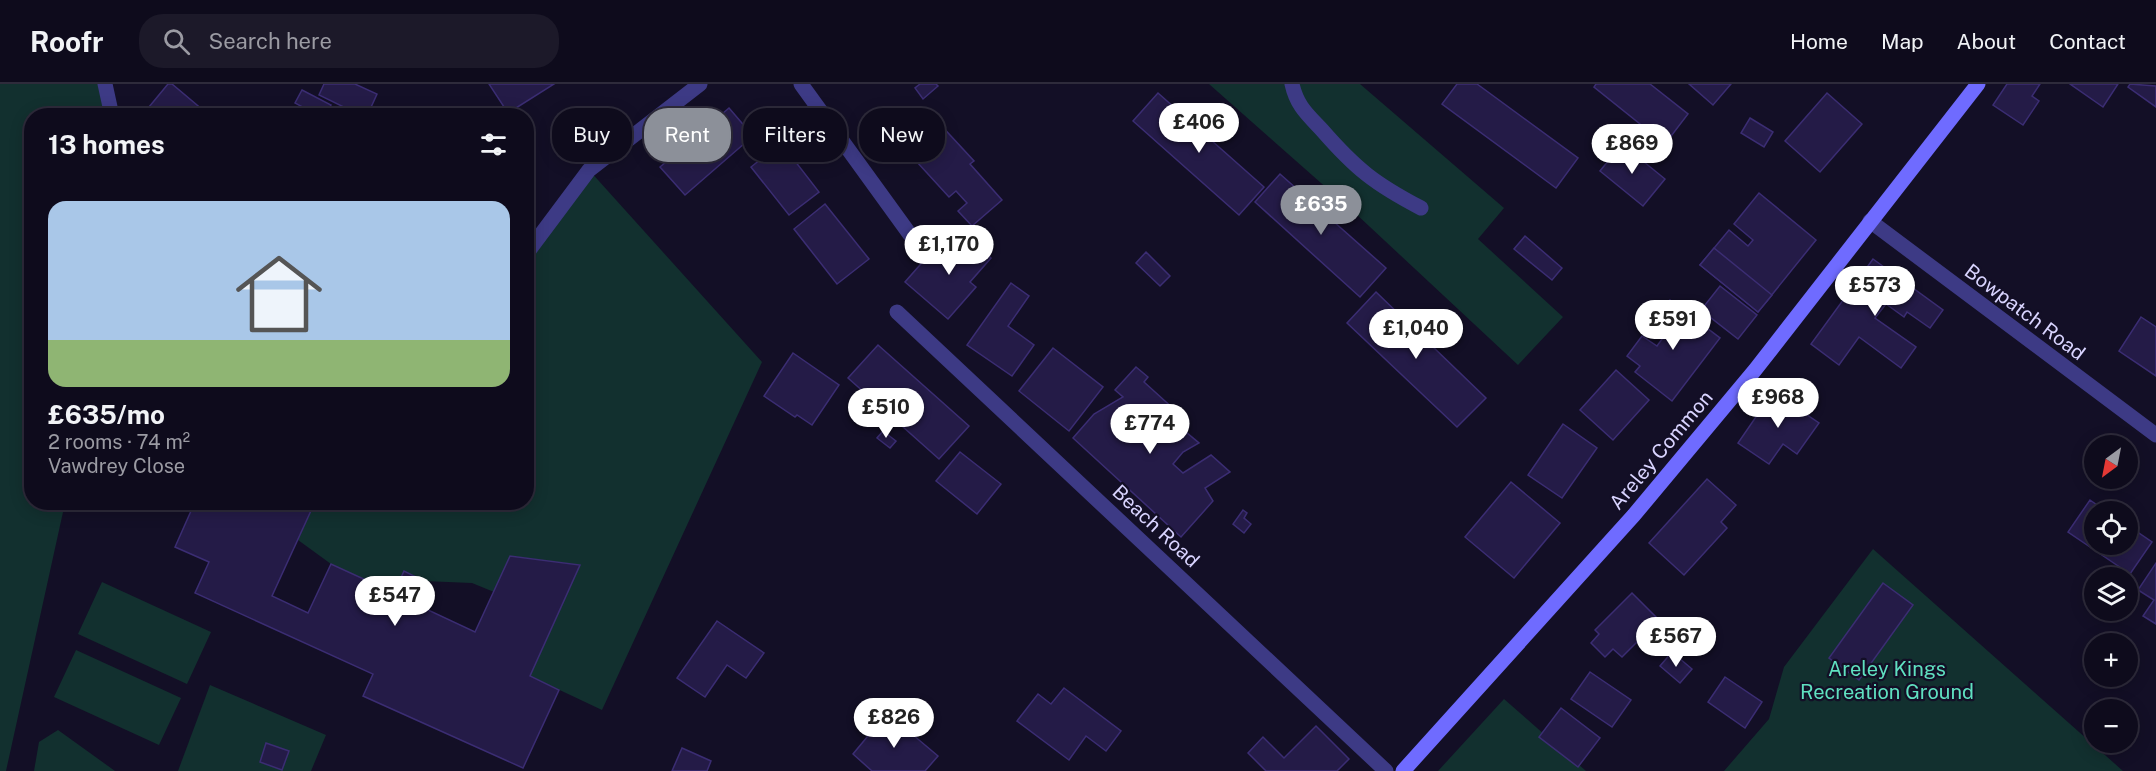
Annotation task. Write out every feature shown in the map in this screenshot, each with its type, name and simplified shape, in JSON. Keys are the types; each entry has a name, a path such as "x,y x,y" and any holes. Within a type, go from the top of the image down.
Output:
{"main road":[{"name":"Areley Common","path":"1403,771 1634,515 1755,370 1978,84"}],"street":[{"path":"105,84 110,108"},
{"path":"534,244 589,170 700,84"},
{"path":"801,84 919,247"},
{"path":"1292,84 1296,102 1354,167 1386,190 1421,208"},
{"name":"Bowpatch Road","path":"1870,221 2156,435"},
{"name":"Beach Road","path":"897,312 1386,771"}],"green space":[{"path":"0,84 105,84 110,108 24,108 24,510 63,510 6,771 0,771"},
{"path":"1209,84 1360,84 1504,208 1478,239 1563,317 1518,365 1355,213"},
{"path":"589,170 762,362 602,710 530,676 579,565 511,556 494,592 472,583 424,581 404,572 394,593 331,564 298,540 312,510 534,510 534,247"},
{"name":"Areley Kings Recreation Ground","path":"1873,549 2084,736 2084,753 2103,753 2123,771 1724,771 1769,719 1784,667"},
{"path":"102,582 211,632 187,684 78,634"},
{"path":"76,650 181,698 159,745 54,697"},
{"path":"210,685 326,735 311,771 178,771"},
{"path":"1504,699 1586,771 1438,771"},
{"path":"58,730 115,771 34,771 39,742"}],"building":[{"path":"168,84 172,84 200,108 148,108"},
{"path":"324,84 355,84 377,94 371,108 346,108 319,95"},
{"path":"489,84 554,84 516,108 505,108"},
{"path":"920,84 938,86 923,99 915,88"},
{"path":"1457,84 1477,84 1578,158 1556,188 1442,104"},
{"path":"1596,84 1650,84 1688,114 1665,144 1594,87"},
{"path":"1689,84 1731,84 1713,105"},
{"path":"2007,84 2040,84 2032,96 2039,101 2023,125 1993,105"},
{"path":"2070,84 2118,84 2103,107"},
{"path":"2130,84 2156,86 2156,107 2128,87"},
{"path":"302,90 331,105 329,108 304,108 295,103"},
{"path":"1158,93 1264,187 1239,215 1133,121"},
{"path":"1827,93 1862,124 1820,172 1785,141"},
{"path":"731,110 743,124 743,145 731,155"},
{"path":"1750,118 1773,132 1764,147 1741,133"},
{"path":"945,130 974,161 970,164 1002,200 972,226 958,211 967,203 956,191 949,197 917,162 945,162"},
{"path":"1622,144 1665,179 1643,206 1600,171"},
{"path":"666,162 723,162 685,195 660,167"},
{"path":"757,162 796,162 819,192 789,215 751,167"},
{"path":"1280,174 1386,268 1360,297 1255,202"},
{"path":"1759,193 1816,240 1758,312 1700,265 1729,230 1748,246 1753,240 1734,224"},
{"path":"825,204 869,259 837,284 794,229"},
{"path":"965,235 991,258 970,282 976,287 948,319 905,282 934,249 945,258"},
{"path":"1525,236 1562,268 1552,280 1514,249"},
{"path":"1714,248 1772,295 1758,312 1700,265"},
{"path":"1146,252 1170,276 1160,286 1136,263"},
{"path":"1873,259 1943,310 1930,328 1907,312 1904,317 1886,304 1875,318 1916,347 1901,368 1859,337 1839,365 1811,344"},
{"path":"1011,283 1029,296 1008,326 1034,345 1012,376 967,345"},
{"path":"1720,286 1757,315 1738,339 1701,310"},
{"path":"1376,292 1486,398 1457,427 1347,323"},
{"path":"1670,300 1720,338 1672,401 1635,372 1640,366 1627,356 1642,336 1657,346 1665,335 1652,325"},
{"path":"2141,317 2156,327 2156,376 2119,351"},
{"path":"878,345 969,426 939,459 848,378"},
{"path":"1053,348 1103,387 1069,431 1019,391"},
{"path":"793,353 839,385 812,425 797,415 795,417 764,396"},
{"path":"1136,367 1148,377 1144,382 1176,411 1159,429 1144,415 1129,431 1146,446 1181,428 1199,443 1183,452 1173,464 1183,473 1211,455 1230,472 1205,488 1213,501 1181,537 1073,438 1094,414 1123,397 1115,390"},
{"path":"1616,370 1649,400 1613,440 1580,410"},
{"path":"1773,392 1819,423 1797,454 1783,444 1769,464 1738,443"},
{"path":"1563,424 1597,448 1562,498 1528,475"},
{"path":"883,431 896,441 890,448 877,438"},
{"path":"960,452 1001,484 977,514 936,481"},
{"path":"1707,479 1736,505 1721,522 1727,528 1684,575 1649,543"},
{"path":"1511,482 1560,523 1514,578 1465,537"},
{"path":"2084,509 2084,543 2068,532"},
{"path":"191,510 311,510 272,596 308,613 331,564 394,593 404,571 424,581 413,603 475,632 510,556 580,565 530,676 559,690 523,768 363,696 373,674 195,593 209,562 175,547"},
{"path":"1243,510 1247,513 1244,518 1251,524 1244,533 1233,524"},
{"path":"2138,532 2152,542 2135,567 2120,567 2102,555 2138,555"},
{"path":"2156,563 2156,624 2143,616 2154,600 2138,590"},
{"path":"1883,583 1913,605 1859,680 1829,658"},
{"path":"1632,593 1666,627 1655,638 1648,631 1622,657 1613,649 1605,657 1591,643 1599,634 1595,630"},
{"path":"717,621 764,653 746,678 727,665 705,697 677,678"},
{"path":"1672,652 1692,669 1680,683 1660,666"},
{"path":"1590,672 1631,700 1612,727 1571,699"},
{"path":"1725,677 1762,702 1745,728 1708,702"},
{"path":"1064,688 1121,731 1106,751 1086,736 1069,760 1017,721 1038,694 1051,704"},
{"path":"1561,708 1600,738 1578,767 1539,737"},
{"path":"887,713 938,756 925,771 872,771 853,754"},
{"path":"1316,726 1349,759 1337,771 1266,771 1248,753 1263,737 1284,758"},
{"path":"266,743 289,751 282,770 260,762"},
{"path":"682,748 711,761 707,771 672,771"}]}
